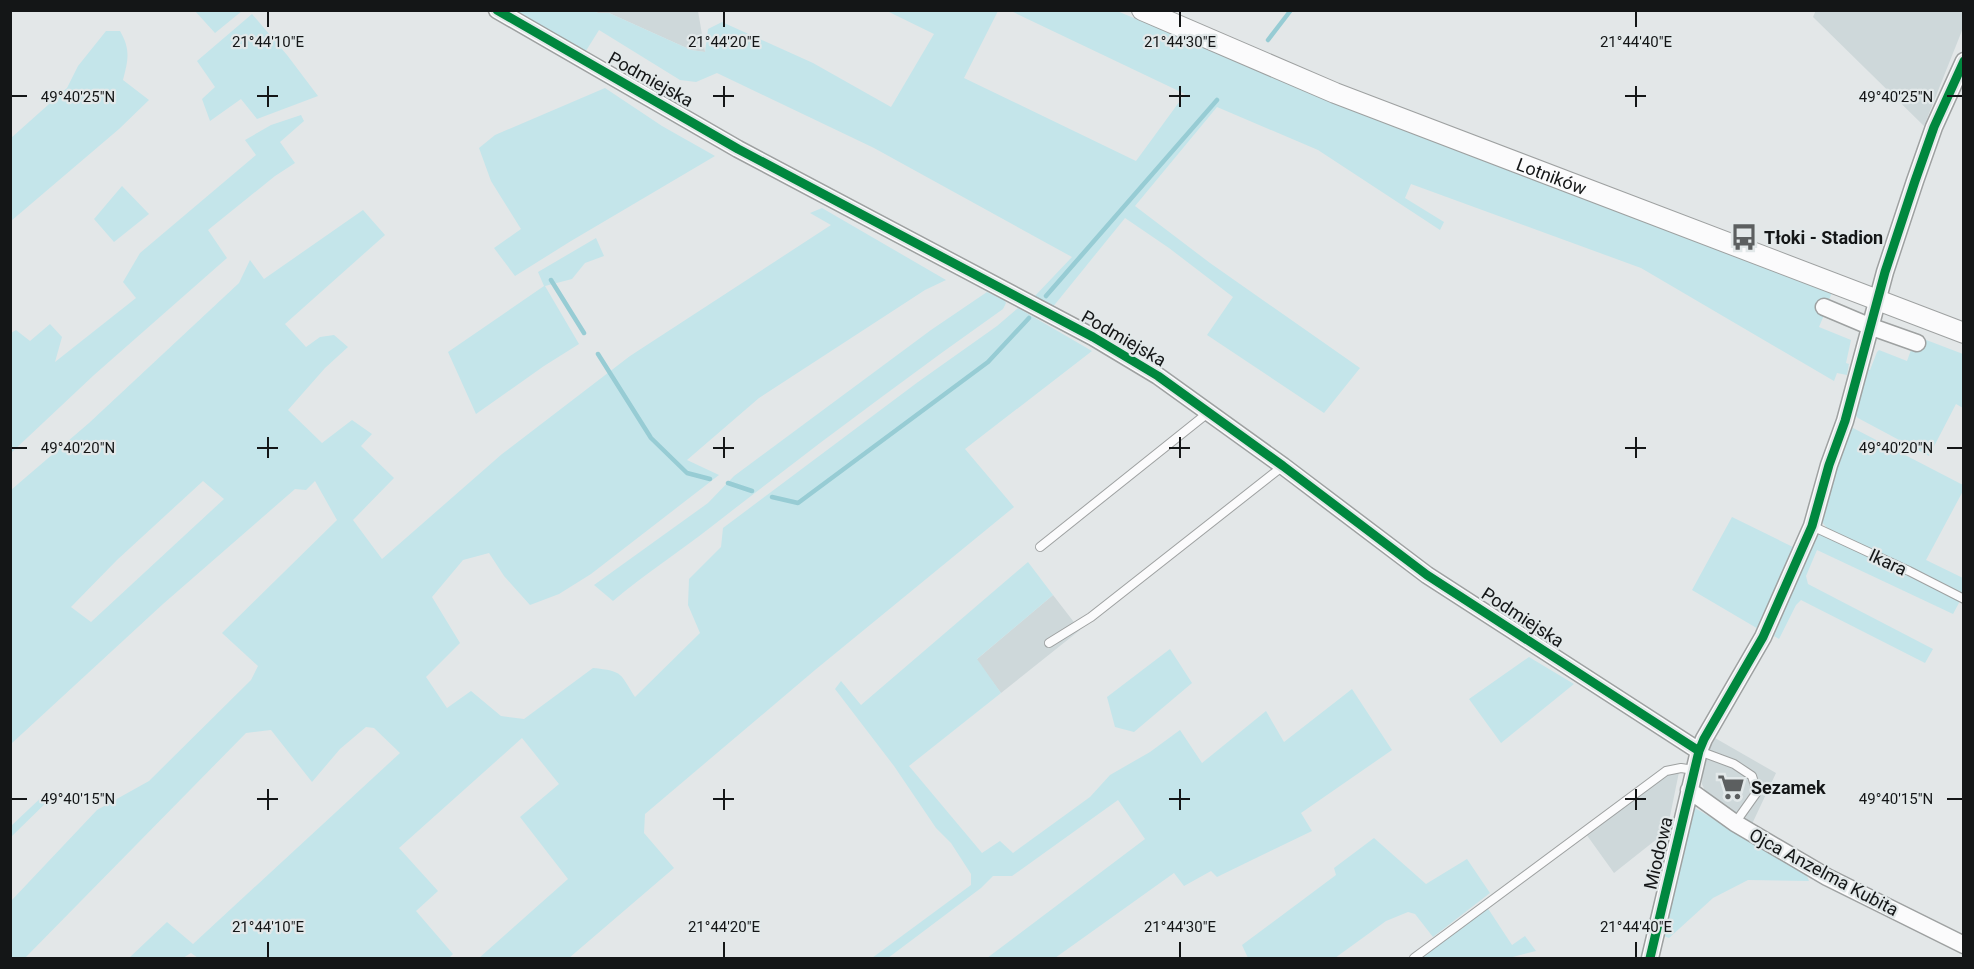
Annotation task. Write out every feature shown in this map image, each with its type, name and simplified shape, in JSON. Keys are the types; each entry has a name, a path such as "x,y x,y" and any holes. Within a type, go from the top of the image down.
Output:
{"street":[{"name":"Podmiejska","path":"497,10 738,149 1093,337 1158,376 1283,466 1427,575 1699,751"},
{"name":"Lotników","path":"1143,10 1335,93 1964,333"},
{"name":"Miodowa","path":"1650,958 1699,751 1763,637 1812,526 1829,465 1845,421 1869,326 1915,181 1935,127 1964,61"},
{"path":"1824,307 1917,343"},
{"name":"Ojca Anzelma Kubita","path":"1689,790 1735,823 1827,877 1964,945"}],"lane":[{"path":"1040,547 1209,412"},
{"path":"1049,643 1091,616 1283,466"},
{"name":"Ikara","path":"1812,526 1909,571 1964,600"},
{"path":"1699,751 1734,764 1752,776 1756,792 1735,823"},
{"path":"1414,958 1666,771 1681,768 1694,770"}],"shaded area":[{"path":"593,10 598,13 609,13 691,50 705,52 708,29 722,22 813,63 891,107 934,34 887,11 998,11 964,78 1136,161 1185,94 1011,11 1117,11 1321,96 1833,290 1829,300 1823,299 1824,315 1819,327 1851,340 1846,363 1849,364 1847,375 1837,373 1834,381 1641,268 1411,184 1405,198 1444,222 1440,230 1318,150 1217,107 1135,206 1210,263 1360,368 1324,413 1207,335 1233,297 1125,218 1052,308 1034,297 1072,257 874,148 717,73 696,82 680,80 599,30 584,54 508,11"},
{"path":"1816,10 1963,11 1963,28 1924,126 1813,17"},
{"path":"195,11 242,11 215,33"},
{"path":"593,11 698,11 705,52 691,50 609,13"},
{"path":"252,14 318,96 257,119 241,99 210,121 202,99 215,87 197,61"},
{"path":"106,31 120,31 128,55 123,80 149,100 119,129 11,221 11,138 67,88 78,66"},
{"path":"605,88 662,126 715,156 515,276 494,248 521,229 491,181 479,148 495,135"},
{"path":"301,115 304,121 280,142 295,163 275,176 208,230 227,258 94,375 11,453 11,333 16,330 30,341 50,324 62,337 55,362 136,298 123,282 140,253 256,155 245,140 271,125"},
{"path":"122,186 149,214 114,242 94,219"},
{"path":"822,208 946,280 925,290 759,398 687,460 719,475 591,574 559,594 530,605 504,576 489,553 463,560 432,597 460,643 426,677 447,708 471,691 501,716 524,719 593,668 616,672 635,697 700,633 688,605 689,579 721,547 723,528 918,382 997,326 1018,308 1092,351 965,449 1014,507 815,670 645,814 644,833 674,868 569,958 479,958 568,879 520,817 559,784 522,738 399,848 438,891 416,911 453,954 449,958 198,958 191,953 183,958 129,958 167,922 193,944 400,753 374,728 366,727 340,749 312,782 271,730 246,733 25,958 11,958 11,901 97,810 149,781 251,680 258,666 222,633 337,520 315,481 306,490 295,489 163,604 11,744 11,490 89,423 239,283 250,260 264,279 363,210 385,235 285,324 306,347 320,337 334,335 348,347 325,368 288,410 322,443 352,420 372,434 361,446 394,478 353,520 382,559 502,454 630,356 831,225 810,213","holes":["203,481 224,499 91,622 71,607 117,560"]},
{"path":"596,238 604,256 585,263 572,279 545,286 579,344 476,414 448,352 544,286 538,272"},
{"path":"987,292 1004,300 1006,303 1003,309 856,416 613,601 594,585 708,503 734,476 931,330"},
{"path":"1921,338 1963,354 1963,408 1956,404 1929,456 1858,418 1853,413 1866,369 1870,370 1877,352 1879,350 1907,361 1911,350 1916,351"},
{"path":"1853,428 1963,485 1963,491 1926,560 1963,578 1963,593 1827,528 1822,522 1821,516 1849,429"},
{"path":"1732,517 1795,548 1760,630 1692,590"},
{"path":"1821,534 1960,601 1953,614 1817,550 1806,576 1808,584 1933,649 1925,663 1801,600 1796,605 1779,639 1774,636 1816,535"},
{"path":"1028,562 1053,595 977,659 1001,693 909,766 982,853 1000,841 1013,853 1090,797 1110,775 1150,752 1180,730 1202,763 1266,711 1284,742 1352,689 1392,750 1301,813 1312,831 1217,877 1211,871 1184,886 1174,873 1055,958 987,958 1145,839 1118,800 1012,876 993,876 981,888 888,958 872,958 971,885 971,874 951,843 936,828 894,766 835,689 841,681 861,705"},
{"path":"1053,595 1080,630 1001,693 976,660"},
{"path":"1170,649 1192,683 1134,732 1115,727 1107,697"},
{"path":"1529,657 1574,684 1501,743 1469,699"},
{"path":"1715,738 1776,773 1752,824 1708,798 1702,784 1703,762"},
{"path":"1679,772 1667,831 1614,873 1586,834 1667,773"},
{"path":"47,792 53,796 11,837 11,826"},
{"path":"1689,808 1695,808 1806,874 1809,881 1748,880 1713,898 1669,938 1664,936"},
{"path":"1374,838 1426,884 1467,859 1490,893 1433,937 1415,914 1408,912 1386,921 1335,958 1248,958 1242,945 1336,875 1334,868"},
{"path":"1487,907 1512,945 1525,936 1536,951 1509,958 1420,958"}],"waterway":[{"path":"1268,40 1291,10"},
{"path":"1046,296 1217,100"},
{"path":"551,280 584,333"},
{"path":"772,497 798,503 988,362 1029,318"},
{"path":"598,354 651,438 687,473 710,479"},
{"path":"728,483 752,491"}],"cycle path":[{"path":"497,10 738,149 1093,337 1158,376 1283,466 1427,575 1699,751"},
{"path":"1650,958 1699,751 1763,637 1812,526 1829,465 1845,421 1885,272 1934,127 1964,61"}],"place":[{"name":"Tłoki - Stadion","path":"1744,237"},
{"name":"Sezamek","path":"1731,787"}]}
